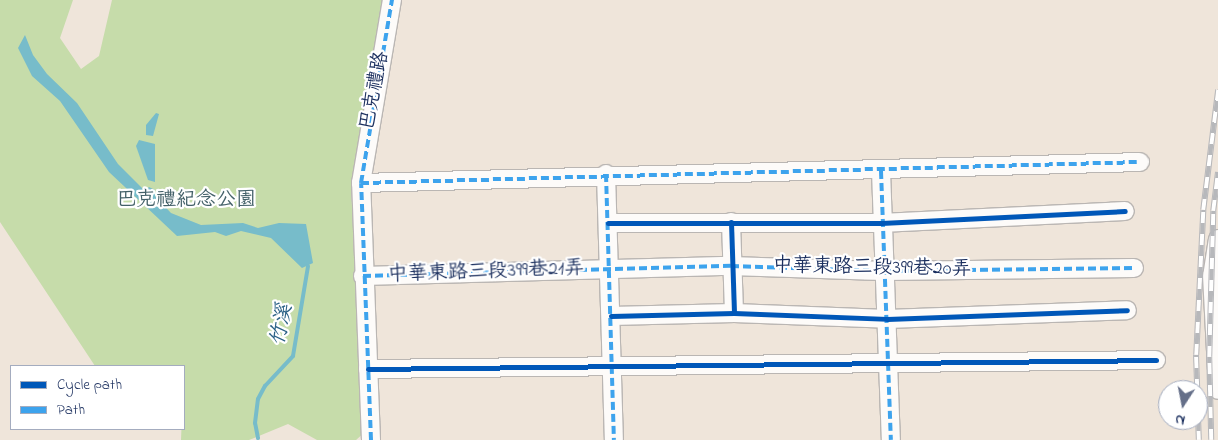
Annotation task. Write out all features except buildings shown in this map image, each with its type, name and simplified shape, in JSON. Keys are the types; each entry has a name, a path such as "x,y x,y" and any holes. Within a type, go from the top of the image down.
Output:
{"street":[{"name":"巴克禮路","path":"371,440 363,276 361,183 392,0"},
{"path":"361,183 606,174 881,171 1140,162"},
{"path":"881,171 881,223 887,319 891,440"},
{"path":"606,174 614,440"},
{"path":"608,223 881,223 1125,212"},
{"path":"731,222 734,313"},
{"path":"1218,239 1215,274 1218,390"},
{"name":"中華東路三段399巷20弄","path":"609,268 731,266 884,271 1134,268"},
{"name":"中華東路三段399巷21弄","path":"363,276 609,268"},
{"path":"611,316 734,313 887,319 1127,310"},
{"path":"368,369 611,364 888,365 1156,360"}],"green space":[{"name":"巴克禮紀念公園","path":"0,0 73,0 60,38 81,69 99,56 112,0 387,0 351,191 366,431 356,440 317,440 288,424 249,440 181,440 181,430 185,430 185,365 94,365 0,222"}],"water":[{"path":"25,35 33,55 47,74 77,103 118,164 145,191 149,187 155,190 155,196 171,213 201,225 243,223 258,228 279,223 306,224 313,263 302,268 271,238 241,231 226,236 215,232 177,236 109,172 60,101 32,76 18,48"},
{"path":"156,113 159,114 153,136 146,135 146,125"},
{"path":"139,140 155,144 155,182 148,180 136,146"}],"waterway":[{"name":"竹溪","path":"258,438 255,423 258,399 265,386 293,356 308,266"}],"railway":[{"path":"1197,380 1196,355 1203,210 1218,90"},
{"path":"1211,440 1209,357 1213,211 1218,172"},
{"path":"1199,430 1199,440"}],"marked path":[{"path":"371,440 361,183 392,0"},
{"path":"361,183 1140,162"},
{"path":"881,171 891,440"},
{"path":"606,174 614,440"},
{"path":"363,276 731,266 884,271 1134,268"}],"cycle path":[{"path":"608,223 881,223 1125,211"},
{"path":"731,222 734,313"},
{"path":"611,316 734,313 887,319 1127,310"},
{"path":"368,369 1156,360"}]}
